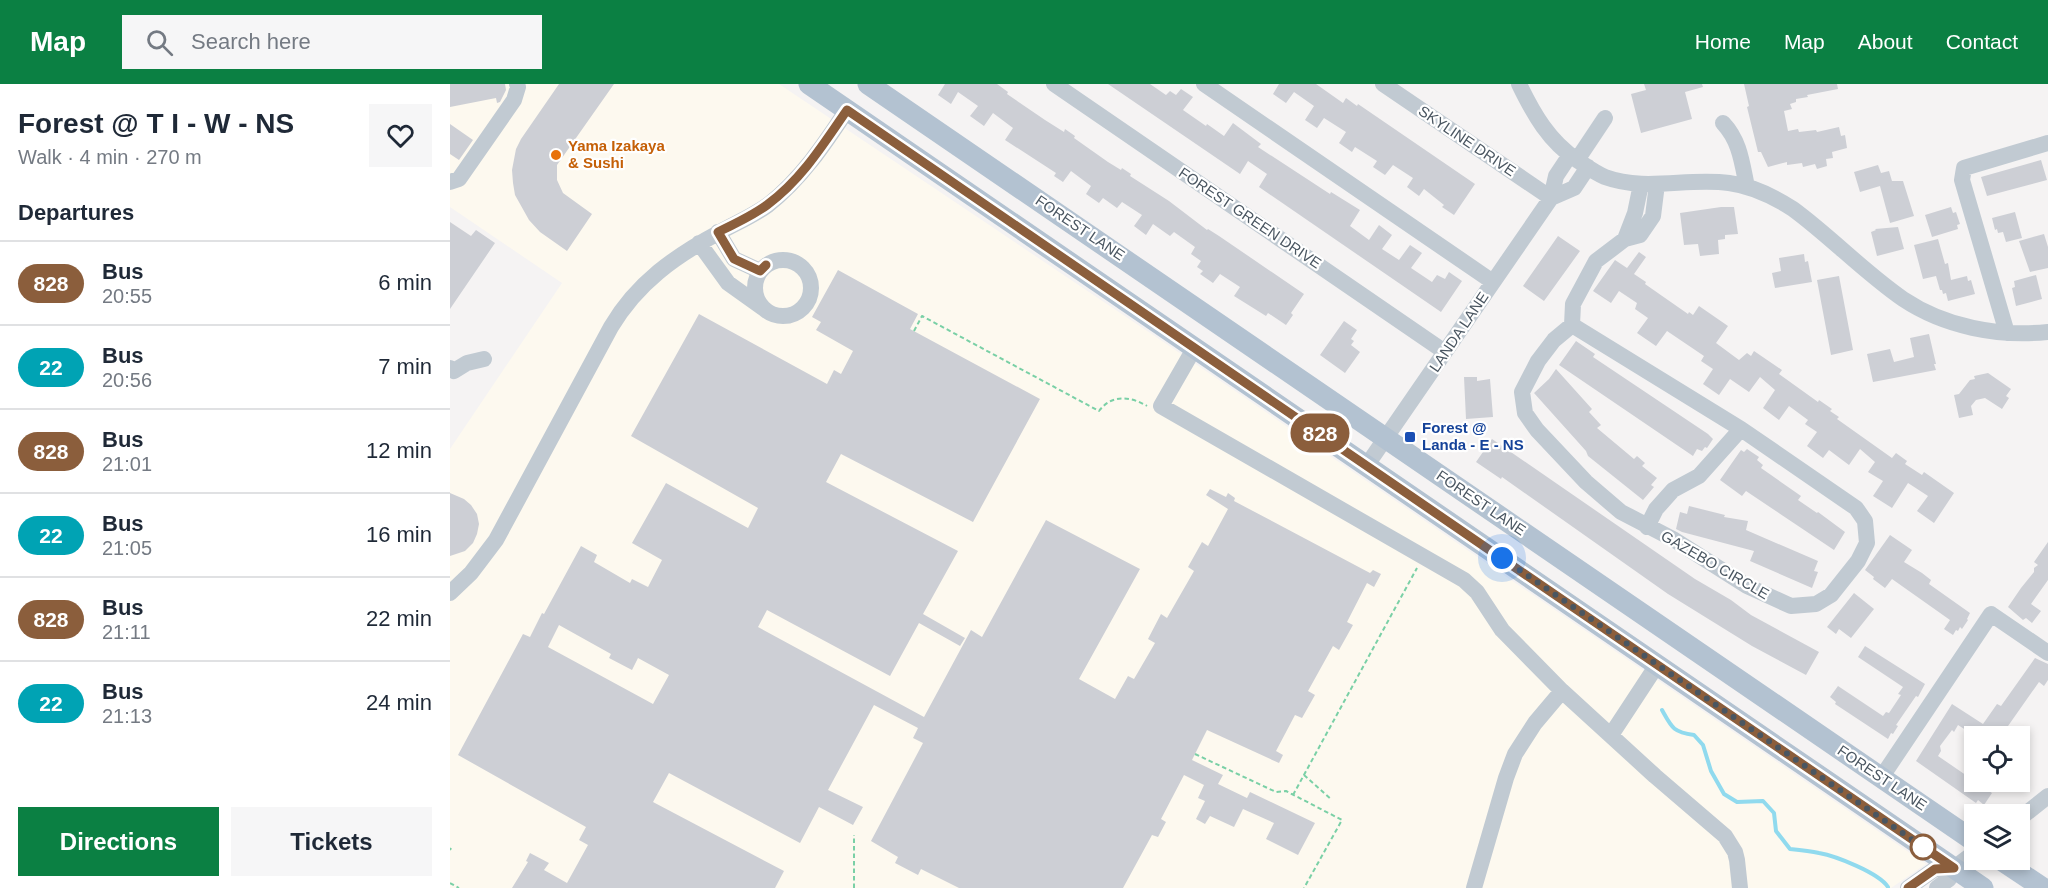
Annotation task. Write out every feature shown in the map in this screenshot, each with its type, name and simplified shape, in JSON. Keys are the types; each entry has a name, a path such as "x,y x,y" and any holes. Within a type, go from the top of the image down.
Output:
{"main road":[{"path":"809,84 1983,888"},
{"path":"847,110 867,84"},
{"name":"FOREST LANE","path":"867,84 1964,834"},
{"path":"1195,347 1213,319"},
{"path":"1657,665 1677,638"},
{"path":"2016,870 2039,885"}],"street":[{"path":"450,182 459,179 514,100 517,84"},
{"name":"FOREST GREEN DRIVE","path":"1054,84 1445,351"},
{"path":"1204,84 1493,282"},
{"name":"SKYLINE DRIVE","path":"1383,84 1551,198"},
{"path":"1519,84 1532,112 1546,133 1578,161 1613,179 1649,184 1715,182 1747,187 1768,194 1792,209 1918,308 1971,328 2007,333 2048,332"},
{"path":"450,593 475,568 496,540 624,307 658,270 699,243 758,212 785,190 815,158 847,110"},
{"path":"1551,198 1574,188 1578,161 1605,118"},
{"path":"1723,123 1737,143 1747,187"},
{"path":"2007,333 1962,180 1964,168 2048,143"},
{"path":"1572,325 1573,304 1596,261 1624,239 1649,184"},
{"name":"LANDA LANE","path":"1367,465 1551,198"},
{"path":"718,232 734,259 760,271"},
{"path":"699,243 728,283 764,309 779,316 795,313 806,303 810,289 807,275 802,269 789,261 774,262 760,271 755,287 759,303 764,309"},
{"name":"GAZEBO CIRCLE","path":"1572,325 1741,429 1856,508 1865,521 1867,543 1858,561 1831,595 1815,604 1791,606 1747,586 1673,539 1621,512 1586,482 1538,430 1525,413 1522,392 1538,361 1554,340 1572,325"},
{"path":"1195,347 1161,406 1464,580 1477,592 1502,630 1562,692 1725,836 1735,852 1740,888"},
{"path":"450,368 453,370 467,363 484,359"},
{"path":"1647,527 1656,509 1673,490 1699,476 1741,429"},
{"path":"1881,778 1991,614 2048,653"},
{"path":"1611,735 1657,665"},
{"path":"1474,888 1515,754 1535,723 1562,692"},
{"path":"2030,810 2048,796"},
{"path":"1937,888 1949,879 1954,868 1964,861"},
{"path":"1908,888 1935,869 1954,868"}],"path":[{"path":"914,331 922,316 1099,411 1108,402 1121,398 1135,399 1148,407"},
{"path":"1293,795 1416,571 1416,562"},
{"path":"1195,754 1276,792 1286,791 1342,820 1304,888"},
{"path":"1304,775 1332,800"},
{"path":"854,836 854,888"},
{"path":"450,883 459,888"}],"shaded area":[{"path":"450,84 779,84 1165,343 1926,864 1891,888 450,888 450,449 562,283 450,207"}],"building":[{"path":"450,84 505,84 506,90 500,102 497,103 496,98 450,107"},
{"path":"559,84 614,84 557,165 557,180 563,193 592,214 567,251 540,232 529,220 515,195 512,170 516,149 521,139"},
{"path":"945,84 997,84 1008,92 1007,94 1045,120 1064,132 1065,129 1108,162 1131,174 1130,176 1169,201 1207,230 1304,294 1291,313 1293,315 1286,325 1268,313 1266,316 1234,296 1240,287 1220,274 1213,283 1200,274 1203,271 1197,267 1201,261 1191,254 1195,247 1174,232 1170,236 1153,224 1146,235 1134,226 1142,215 1122,202 1117,208 1103,198 1099,203 1086,194 1091,186 1071,171 1063,182 1054,176 1056,173 1005,140 1013,128 993,113 984,126 970,116 978,106 958,92 951,104 938,95"},
{"path":"1108,84 1150,84 1166,95 1170,91 1176,95 1181,89 1193,97 1183,110 1206,126 1207,124 1224,136 1233,123 1261,144 1258,147 1330,194 1331,192 1360,210 1350,226 1369,240 1379,225 1392,235 1382,249 1399,260 1410,245 1422,253 1411,268 1432,282 1437,275 1445,279 1449,272 1462,281 1441,312 1259,187 1267,174 1248,161 1240,174"},
{"path":"1279,84 1316,84 1343,103 1346,98 1357,106 1358,104 1475,184 1454,215 1442,207 1444,205 1424,189 1419,196 1407,187 1413,178 1393,165 1385,175 1373,167 1377,161 1355,147 1352,152 1339,143 1346,132 1324,118 1317,128 1305,120 1314,106 1294,92 1286,103 1273,94"},
{"path":"1644,84 1702,84 1703,87 1685,92 1692,119 1641,133 1631,94 1646,90"},
{"path":"1744,84 1837,84 1838,89 1796,99 1796,102 1790,104 1792,109 1784,111 1788,131 1798,129 1799,132 1816,130 1817,132 1839,127 1841,136 1845,135 1847,148 1832,152 1833,158 1826,159 1827,166 1817,169 1815,164 1803,167 1802,163 1787,165 1787,162 1768,167 1761,152 1758,152"},
{"path":"450,124 473,140 459,160 450,154"},
{"path":"2041,160 2047,180 1987,196 1981,177"},
{"path":"1878,165 1881,173 1889,171 1892,181 1903,181 1914,216 1890,223 1880,186 1860,192 1854,172"},
{"path":"1734,207 1738,234 1725,235 1725,239 1718,240 1719,254 1700,256 1698,244 1684,245 1680,213"},
{"path":"1951,207 1953,213 1956,212 1960,224 1957,225 1958,229 1932,237 1925,215"},
{"path":"2015,212 2022,238 2006,242 2003,232 1998,233 1997,229 1995,230 1992,218"},
{"path":"450,222 471,236 476,230 495,243 450,309"},
{"path":"1898,227 1904,249 1877,256 1871,232 1875,229"},
{"path":"2044,234 2048,247 2048,268 2030,272 2019,241"},
{"path":"1558,236 1580,251 1544,301 1523,286"},
{"path":"1938,239 1945,264 1948,263 1951,280 1967,276 1968,281 1971,280 1975,294 1948,301 1946,293 1943,294 1940,290 1936,276 1923,279 1914,245"},
{"path":"1639,252 1646,257 1634,274 1646,282 1645,284 1688,314 1689,312 1693,315 1699,306 1728,326 1716,343 1739,360 1747,353 1751,356 1754,351 1782,370 1779,374 1818,402 1819,400 1832,409 1830,411 1839,417 1837,419 1892,458 1896,453 1907,461 1905,464 1922,475 1924,472 1954,493 1934,523 1917,511 1928,496 1908,483 1892,508 1873,496 1883,481 1868,472 1875,462 1860,449 1849,465 1829,450 1823,458 1807,446 1817,432 1805,424 1808,420 1789,406 1779,420 1763,408 1775,390 1760,377 1749,392 1730,379 1719,395 1703,384 1713,369 1701,361 1704,356 1667,331 1656,346 1637,333 1648,318 1635,309 1637,303 1619,291 1611,303 1593,291 1615,260 1627,268"},
{"path":"1804,254 1805,262 1808,261 1812,282 1775,288 1772,273 1781,271 1779,258"},
{"path":"838,270 918,314 910,329 1040,399 973,522 841,454 826,482 958,551 923,614 965,638 960,646 919,623 890,676 767,610 758,627 924,717 971,630 982,637 1046,520 1140,569 1079,679 1115,699 1128,676 1134,679 1155,643 1148,639 1161,614 1167,618 1194,571 1188,567 1202,542 1208,546 1228,509 1206,495 1210,489 1226,497 1228,493 1235,498 1234,501 1370,573 1373,570 1381,574 1374,587 1367,583 1347,622 1353,625 1339,650 1333,646 1308,691 1315,695 1302,718 1295,715 1276,751 1283,755 1279,763 1207,730 1192,760 1223,775 1218,784 1247,798 1250,792 1315,823 1298,855 1266,839 1274,823 1243,809 1234,827 1210,816 1205,824 1196,819 1205,801 1198,798 1204,785 1184,775 1161,819 1166,822 1158,837 1152,835 1123,888 959,888 921,869 918,875 895,863 898,857 871,841 923,743 913,738 918,728 874,705 828,790 863,807 853,825 819,807 800,843 669,773 653,802 784,871 775,888 512,888 528,862 526,861 530,853 549,863 544,870 567,883 588,845 579,840 586,827 458,755 523,634 530,637 581,546 597,555 594,562 630,583 632,579 648,587 662,560 632,543 666,483 748,528 758,508 631,436 699,314 827,384 834,370 841,374 853,351 816,330 821,322 812,317","holes":["559,625 611,654 609,658 632,670 638,658 669,675 653,704 548,647"]},
{"path":"2036,275 2042,299 2016,306 2012,288 2015,287 2014,281"},
{"path":"1839,276 1853,350 1831,355 1817,280"},
{"path":"1344,321 1357,330 1351,339 1354,341 1351,345 1360,352 1345,373 1320,355"},
{"path":"1929,334 1936,370 1873,382 1867,354 1890,349 1894,362 1914,357 1910,338"},
{"path":"1576,341 1595,354 1593,357 1708,434 1713,439 1707,448 1705,447 1702,451 1697,449 1693,456 1559,365"},
{"path":"1556,369 1592,409 1589,412 1601,425 1597,428 1634,459 1637,456 1645,463 1642,466 1657,478 1651,485 1654,487 1643,500 1588,456 1534,393"},
{"path":"1988,373 2011,389 2006,396 2009,398 2002,409 1985,398 1976,400 1971,406 1973,415 1959,418 1954,395 1959,394 1970,380 1975,379 1974,376"},
{"path":"1464,377 1477,377 1477,381 1490,379 1493,417 1466,419"},
{"path":"1492,439 1695,579 1731,600 1751,615 1819,652 1806,675 1752,646 1668,594 1502,477 1501,479 1476,462"},
{"path":"1747,449 1759,457 1757,460 1763,465 1761,468 1801,496 1798,500 1845,532 1834,550 1746,491 1742,496 1720,480 1741,450 1744,452"},
{"path":"450,493 471,505 477,514 479,524 473,543 465,551 450,556"},
{"path":"1689,506 1725,515 1724,517 1748,521 1746,530 1818,561 1814,571 1818,572 1812,588 1750,561 1754,551 1676,529 1680,512 1687,514"},
{"path":"1890,535 1912,550 1904,562 1922,573 1931,580 1929,584 1970,613 1962,629 1960,627 1953,635 1944,629 1950,620 1892,579 1885,588 1865,570"},
{"path":"2048,542 2048,580 2031,604 2041,611 2032,623 2026,618 2023,620 2008,607 2034,572 2034,568 2038,565 2034,562"},
{"path":"1854,593 1874,609 1851,638 1839,629 1836,634 1827,627"},
{"path":"1865,646 1925,684 1888,739 1835,704 1836,702 1830,697 1838,686 1883,716 1886,712 1889,713 1901,695 1898,694 1903,687 1858,657"},
{"path":"2035,658 2048,664 2048,680 2044,686 2039,682 2008,726 1964,726 1964,729 1958,725 1940,746 1941,751 1938,756 1964,774 1964,792 1992,793 1985,804 1978,800 1976,803 1916,761 1952,704 1983,724 1997,704 2001,706"}],"waterway":[{"path":"1662,710 1674,728 1694,735 1703,745 1711,771 1724,794 1737,802 1763,801 1774,813 1776,831 1790,849 1819,853 1846,861 1876,876 1888,887"}],"bus line":[{"name":"828","path":"766,265 760,271 734,259 718,232 758,212 785,190 815,158 847,110 1954,868 1935,869 1908,888"}],"place":[{"name":"Yama Izakaya & Sushi","path":"556,155"},
{"name":"Forest @ Landa - E - NS","path":"1410,437"}],"route":[{"path":"1502,558 1923,847"}]}
